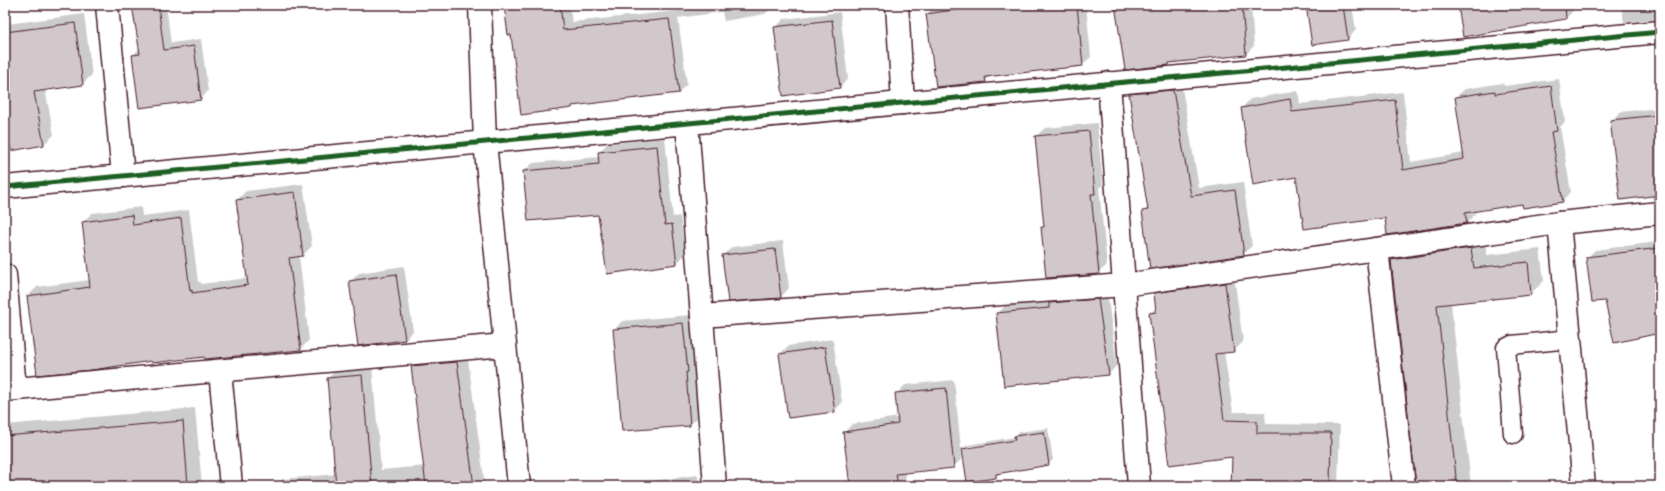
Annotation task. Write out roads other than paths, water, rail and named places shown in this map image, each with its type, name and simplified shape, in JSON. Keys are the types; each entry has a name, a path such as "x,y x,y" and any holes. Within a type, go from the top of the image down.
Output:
{"street":[{"path":"107,5 124,176"},
{"path":"480,5 485,142 519,486"},
{"path":"897,5 903,103"},
{"path":"5,187 1660,32"},
{"path":"1109,83 1139,486"},
{"path":"687,123 715,486"},
{"path":"702,316 1124,285 1559,223 1660,213"},
{"path":"1559,223 1584,486"},
{"path":"1377,249 1404,486"},
{"path":"5,275 10,390 504,345"},
{"path":"220,371 231,486"}],"lane":[{"path":"1513,434 1506,348 1512,345 1570,339"}]}
